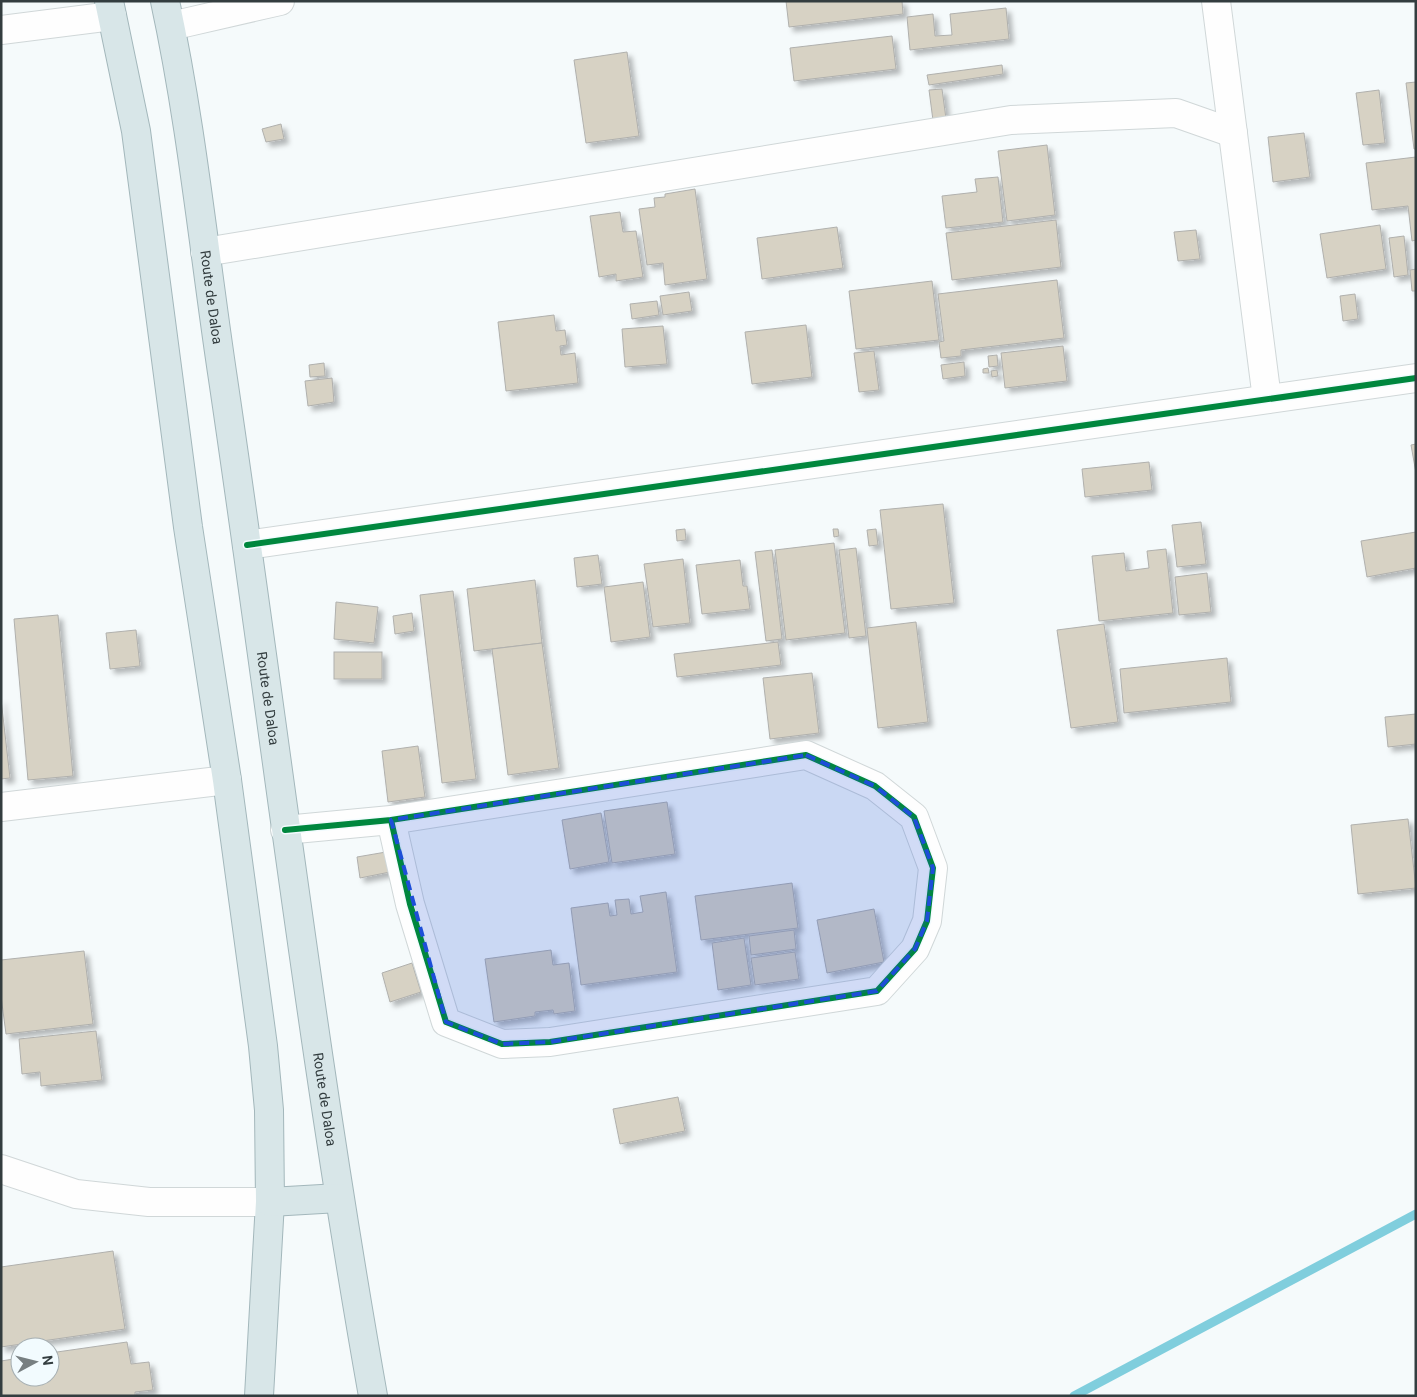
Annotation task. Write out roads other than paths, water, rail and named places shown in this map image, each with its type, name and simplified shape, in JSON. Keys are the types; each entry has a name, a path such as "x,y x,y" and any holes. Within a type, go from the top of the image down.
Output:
{"highway":[{"path":"111,9 136,131 188,527 227,780 263,1046 269,1110 270,1202 259,1396"},
{"name":"Route de Daloa","path":"168,14 189,130 285,830 339,1198 373,1396"},
{"path":"270,1202 339,1198"}],"street":[{"path":"168,14 280,1"},
{"path":"1216,1 1267,399"},
{"path":"1,30 111,9"},
{"path":"205,252 1011,120 1176,113 1233,134"},
{"path":"247,545 1416,378"},
{"path":"285,830 391,820 806,755 875,786 914,817 933,868 927,921 915,949 877,991 550,1042 502,1044 446,1022 410,904 391,820"},
{"path":"1,807 227,780"},
{"path":"1,1170 76,1194 149,1202 270,1202"}],"waterway":[{"path":"1074,1396 1416,1214"}]}
